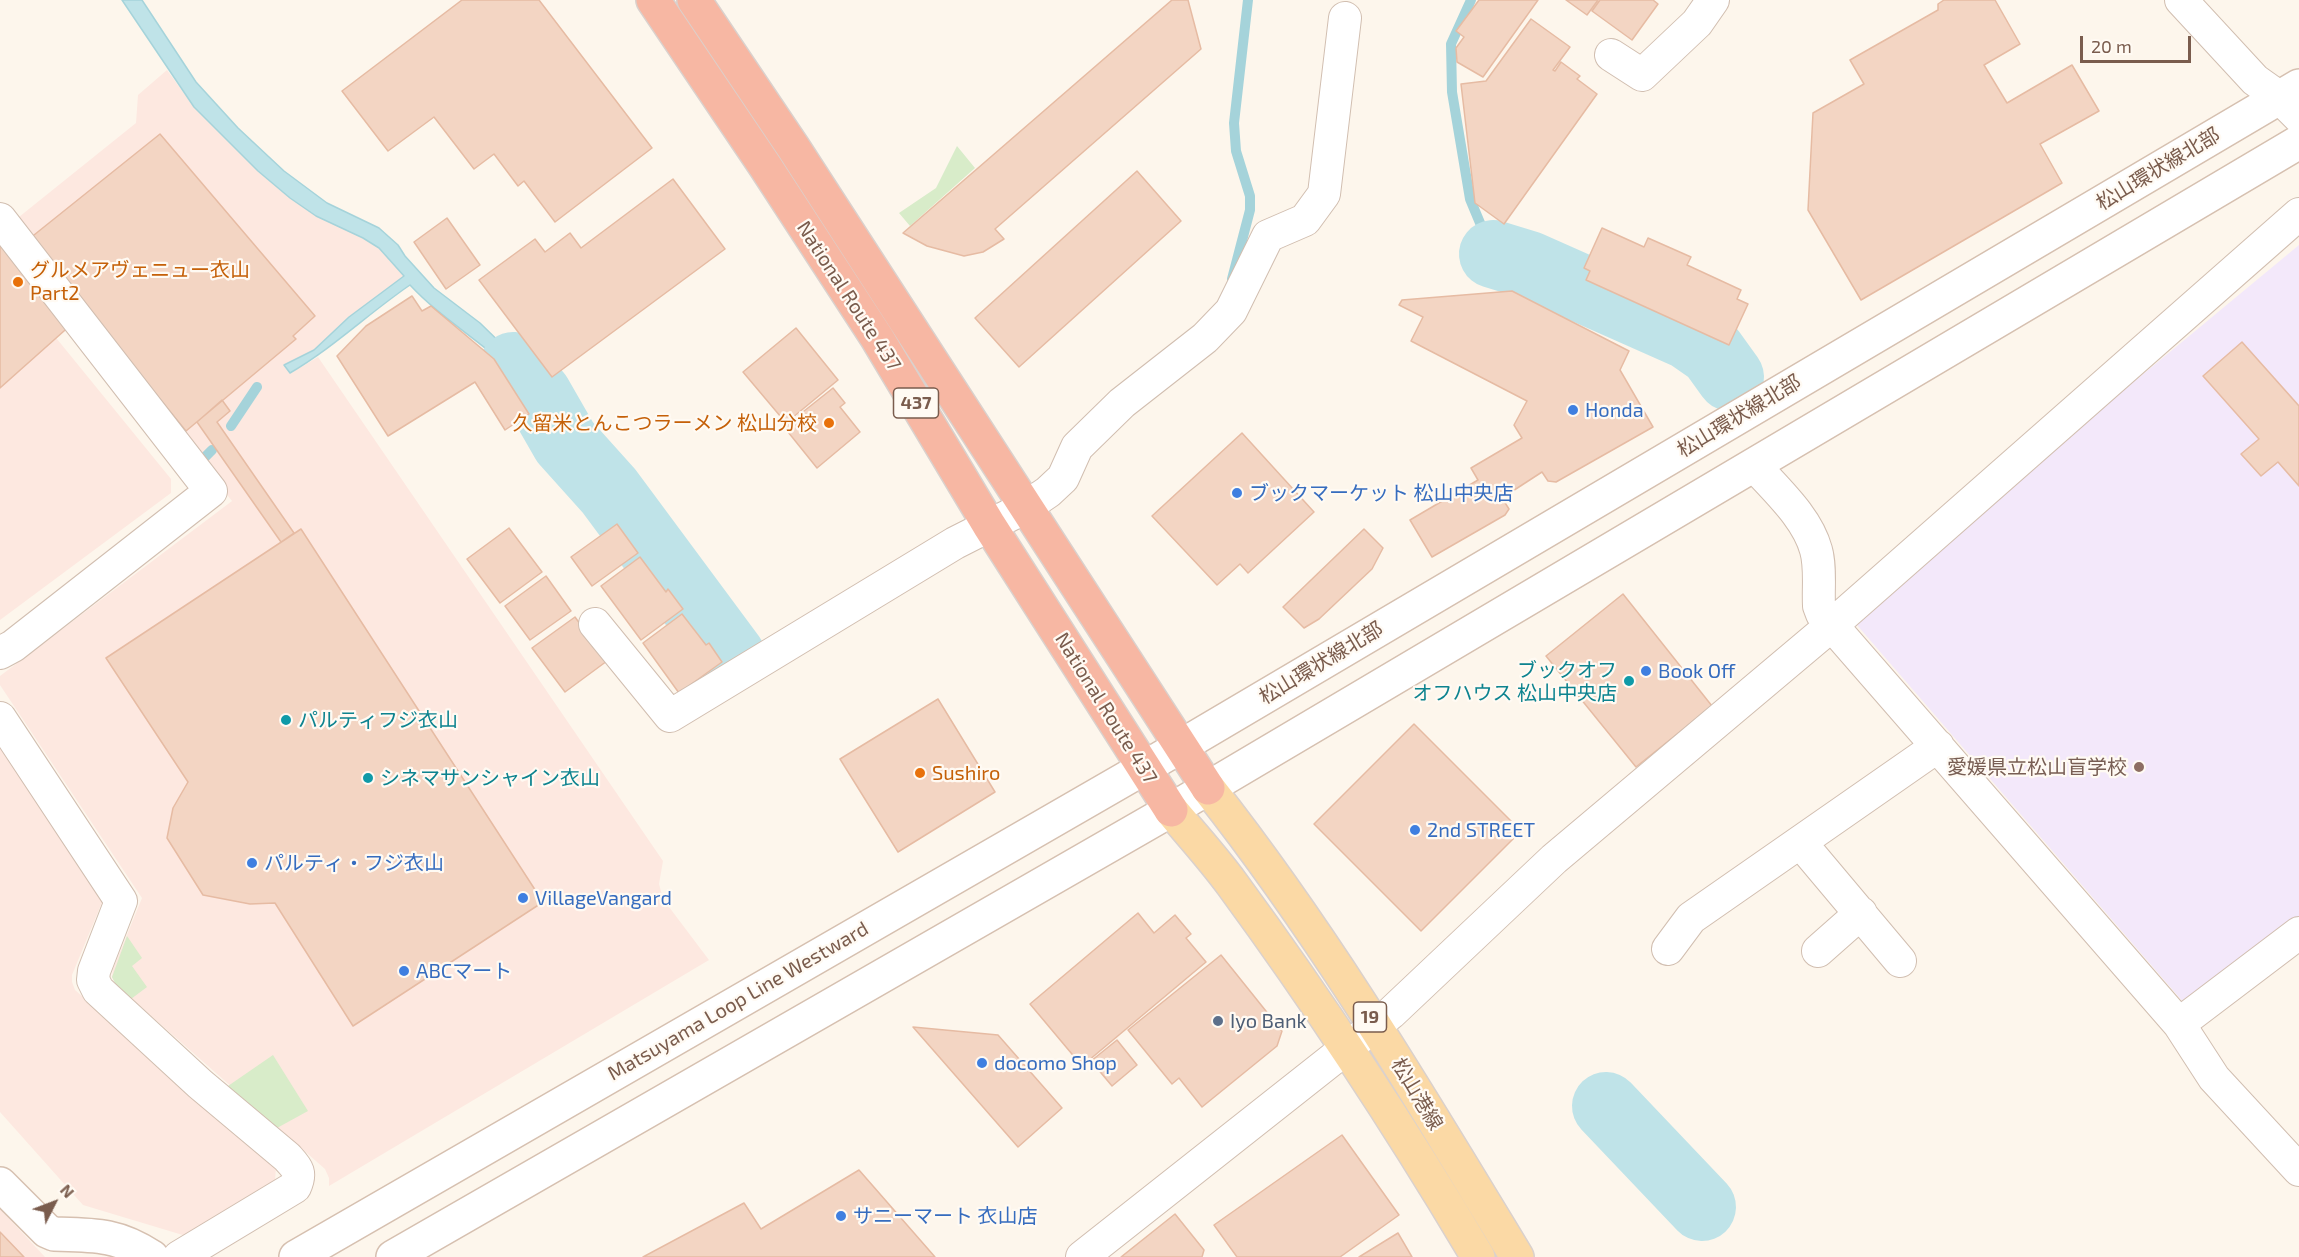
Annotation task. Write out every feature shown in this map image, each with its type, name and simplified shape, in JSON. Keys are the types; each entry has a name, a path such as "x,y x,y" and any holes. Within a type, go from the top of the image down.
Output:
{"highway":[{"name":"National Route 437","path":"653,0 877,338 989,525 1171,810"},
{"name":"National Route 437","path":"694,0 793,147 1179,747 1208,788"}],"main road":[{"name":"松山港線","path":"1208,788 1252,844 1375,1025 1517,1257"},
{"name":"松山港線","path":"1171,810 1232,884 1347,1048 1435,1185 1478,1257"}],"street":[{"path":"1611,55 1642,75 1697,23 1713,0"},
{"path":"2181,0 2254,80 2292,100"},
{"path":"595,624 670,716 955,543 1026,507 1048,492 1063,478 1077,447 1122,403 1206,338 1231,311 1268,236 1305,220 1324,195 1345,18"},
{"name":"松山環状線北部","path":"1179,747 2292,100"},
{"path":"393,1257 1171,810 2299,142"},
{"path":"1082,1257 1390,1013 1554,859 1832,625 2299,214"},
{"path":"0,219 211,491 13,646 0,653"},
{"path":"1754,465 1811,534 1817,553 1819,606 1822,614 2179,1024 2214,1078 2299,1170"},
{"path":"0,718 121,901 94,971 93,980 98,990 200,1084 297,1168 299,1178 295,1187 179,1257"},
{"path":"1668,949 1690,918 1938,746"},
{"name":"Matsuyama Loop Line Westward","path":"296,1257 1179,747"},
{"path":"1800,842 1900,961"},
{"path":"1818,951 1861,913"},
{"path":"2179,1024 2299,933"},
{"path":"0,1184 47,1231 54,1234 114,1238 152,1257"}],"shaded area":[{"name":"パルティフジ衣山","path":"167,70 194,107 258,171 316,216 379,248 404,276 349,317 314,350 285,366 291,373 318,357 663,861 659,884 663,899 709,960 329,1186 329,1178 325,1169 116,985 112,977 113,969 142,898 0,685 0,676 232,501 9,225 136,123 138,95","holes":["254,385 261,390 234,428 228,423"]},
{"name":"愛媛県立松山盲学校","path":"2299,245 2299,917 2184,1003 1850,617"},
{"path":"0,269 171,479 171,493 0,620"},
{"path":"0,746 103,900 72,975 75,990 276,1167 275,1181 186,1236 83,1205 0,1112"},
{"path":"0,1209 45,1257 0,1257"}],"green space":[{"path":"957,146 975,168 910,226 899,213 936,188"},
{"path":"127,936 142,958 132,966 147,987 131,999 116,985 112,977"},
{"path":"273,1055 308,1111 277,1128 228,1086"}],"water":[{"path":"122,0 142,0 196,82 238,128 284,171 327,203 379,228 398,245 434,288 480,323 518,360 544,390 571,439 558,446 530,398 505,365 440,313 410,285 321,353 290,373 284,365 314,350 349,317 404,276 379,248 316,216 258,171 194,107"}],"building":[{"path":"462,0 539,0 652,148 555,222 524,181 518,186 494,154 474,169 434,117 388,151 342,91"},
{"path":"1172,0 1188,0 1201,49 995,229 1004,239 983,252 964,256 927,246 903,233"},
{"path":"1479,0 1538,0 1483,77 1457,62 1456,48 1464,37 1456,31"},
{"path":"1566,0 1598,0 1587,15"},
{"path":"1600,0 1653,0 1658,4 1632,40 1592,11"},
{"path":"1944,0 1995,0 2020,44 1984,65 2007,103 2072,65 2099,111 2040,144 2062,183 1861,300 1808,210 1813,113 1864,84 1850,60 1938,10 1938,4"},
{"path":"1531,19 1570,47 1553,70 1555,71 1561,62 1580,76 1577,79 1597,94 1504,224 1475,203 1461,84 1486,81"},
{"path":"160,134 315,316 293,336 296,339 186,431 29,239"},
{"path":"1137,171 1181,221 1019,367 975,318"},
{"path":"673,179 725,249 552,377 479,280 535,239 545,252 570,233 581,248"},
{"path":"447,218 480,265 446,289 414,242"},
{"path":"1602,228 1644,247 1648,238 1691,257 1687,265 1741,290 1737,299 1748,304 1729,345 1586,280 1590,271 1584,268"},
{"name":"グルメアヴェニュー衣山 Part2","path":"0,241 73,323 0,388"},
{"path":"1512,291 1629,351 1620,370 1653,427 1556,482 1548,481 1542,472 1502,498 1509,509 1505,515 1432,557 1410,520 1478,480 1471,468 1522,438 1514,425 1527,401 1411,341 1423,317 1399,305 1402,300"},
{"path":"412,296 422,311 431,306 494,359 529,414 505,430 475,382 388,436 337,356 366,326"},
{"path":"796,328 838,380 786,423 743,372"},
{"path":"2242,342 2299,406 2299,486 2278,462 2261,476 2241,454 2259,439 2203,376"},
{"path":"833,388 845,403 840,407 860,432 817,468 784,427"},
{"path":"222,400 230,411 217,422 294,533 281,542 197,422"},
{"name":"ブックマーケット 松山中央店","path":"1242,433 1314,512 1248,573 1240,564 1217,585 1152,516"},
{"path":"617,524 638,553 592,586 571,557"},
{"path":"509,528 542,572 500,603 467,559"},
{"name":"パルティフジ衣山","path":"301,529 543,902 353,1026 275,903 250,904 203,895 167,838 173,808 188,782 106,658"},
{"path":"1364,529 1383,548 1372,569 1319,619 1304,628 1283,607"},
{"path":"640,557 666,592 668,589 683,609 641,640 601,586"},
{"path":"546,576 571,611 530,640 505,606"},
{"name":"ブックオフ オフハウス 松山中央店","path":"1623,594 1712,706 1636,767 1546,656"},
{"path":"682,614 706,645 709,643 722,662 679,693 643,643"},
{"path":"575,617 607,661 565,692 532,648"},
{"path":"938,699 995,792 898,852 840,759"},
{"path":"1414,724 1521,831 1421,931 1314,824"},
{"path":"1138,913 1154,933 1175,915 1191,934 1186,938 1206,962 1082,1066 1030,1004"},
{"path":"1221,955 1282,1031 1277,1046 1202,1107 1179,1078 1172,1084 1128,1030"},
{"path":"913,1027 998,1035 1062,1108 1018,1147"},
{"path":"1117,1040 1137,1065 1112,1086 1091,1061"},
{"path":"1342,1135 1399,1215 1340,1257 1237,1257 1214,1225"},
{"name":"サニーマート 衣山店","path":"859,1170 935,1257 643,1257 744,1203 761,1229"},
{"path":"1175,1214 1204,1250 1202,1257 1121,1257"},
{"path":"0,1232 24,1257 0,1257"},
{"path":"1398,1233 1412,1257 1359,1257"}],"waterway":[{"path":"1232,279 1250,210 1250,196 1236,151 1234,123 1248,0"},
{"path":"1471,0 1451,44 1452,92 1470,199 1493,254"},
{"path":"1493,254 1529,265 1689,336 1712,352 1730,377"},
{"path":"513,366 538,395 565,442 609,491 732,657"},
{"path":"231,426 257,387"},
{"path":"203,459 212,450"},
{"path":"1606,1106 1702,1207"}],"place":[{"name":"グルメアヴェニュー衣山 Part2","path":"18,282"},
{"name":"Honda","path":"1573,410"},
{"name":"久留米とんこつラーメン 松山分校","path":"829,423"},
{"name":"ブックマーケット 松山中央店","path":"1237,493"},
{"name":"Book Off","path":"1646,671"},
{"name":"ブックオフ オフハウス 松山中央店","path":"1629,681"},
{"name":"パルティフジ衣山","path":"286,720"},
{"name":"愛媛県立松山盲学校","path":"2139,767"},
{"name":"Sushiro","path":"920,773"},
{"name":"シネマサンシャイン衣山","path":"368,778"},
{"name":"2nd STREET","path":"1415,830"},
{"name":"パルティ・フジ衣山","path":"252,863"},
{"name":"VillageVangard","path":"523,898"},
{"name":"ABCマート","path":"404,971"},
{"name":"Iyo Bank","path":"1218,1021"},
{"name":"docomo Shop","path":"982,1063"},
{"name":"サニーマート 衣山店","path":"841,1216"}]}
